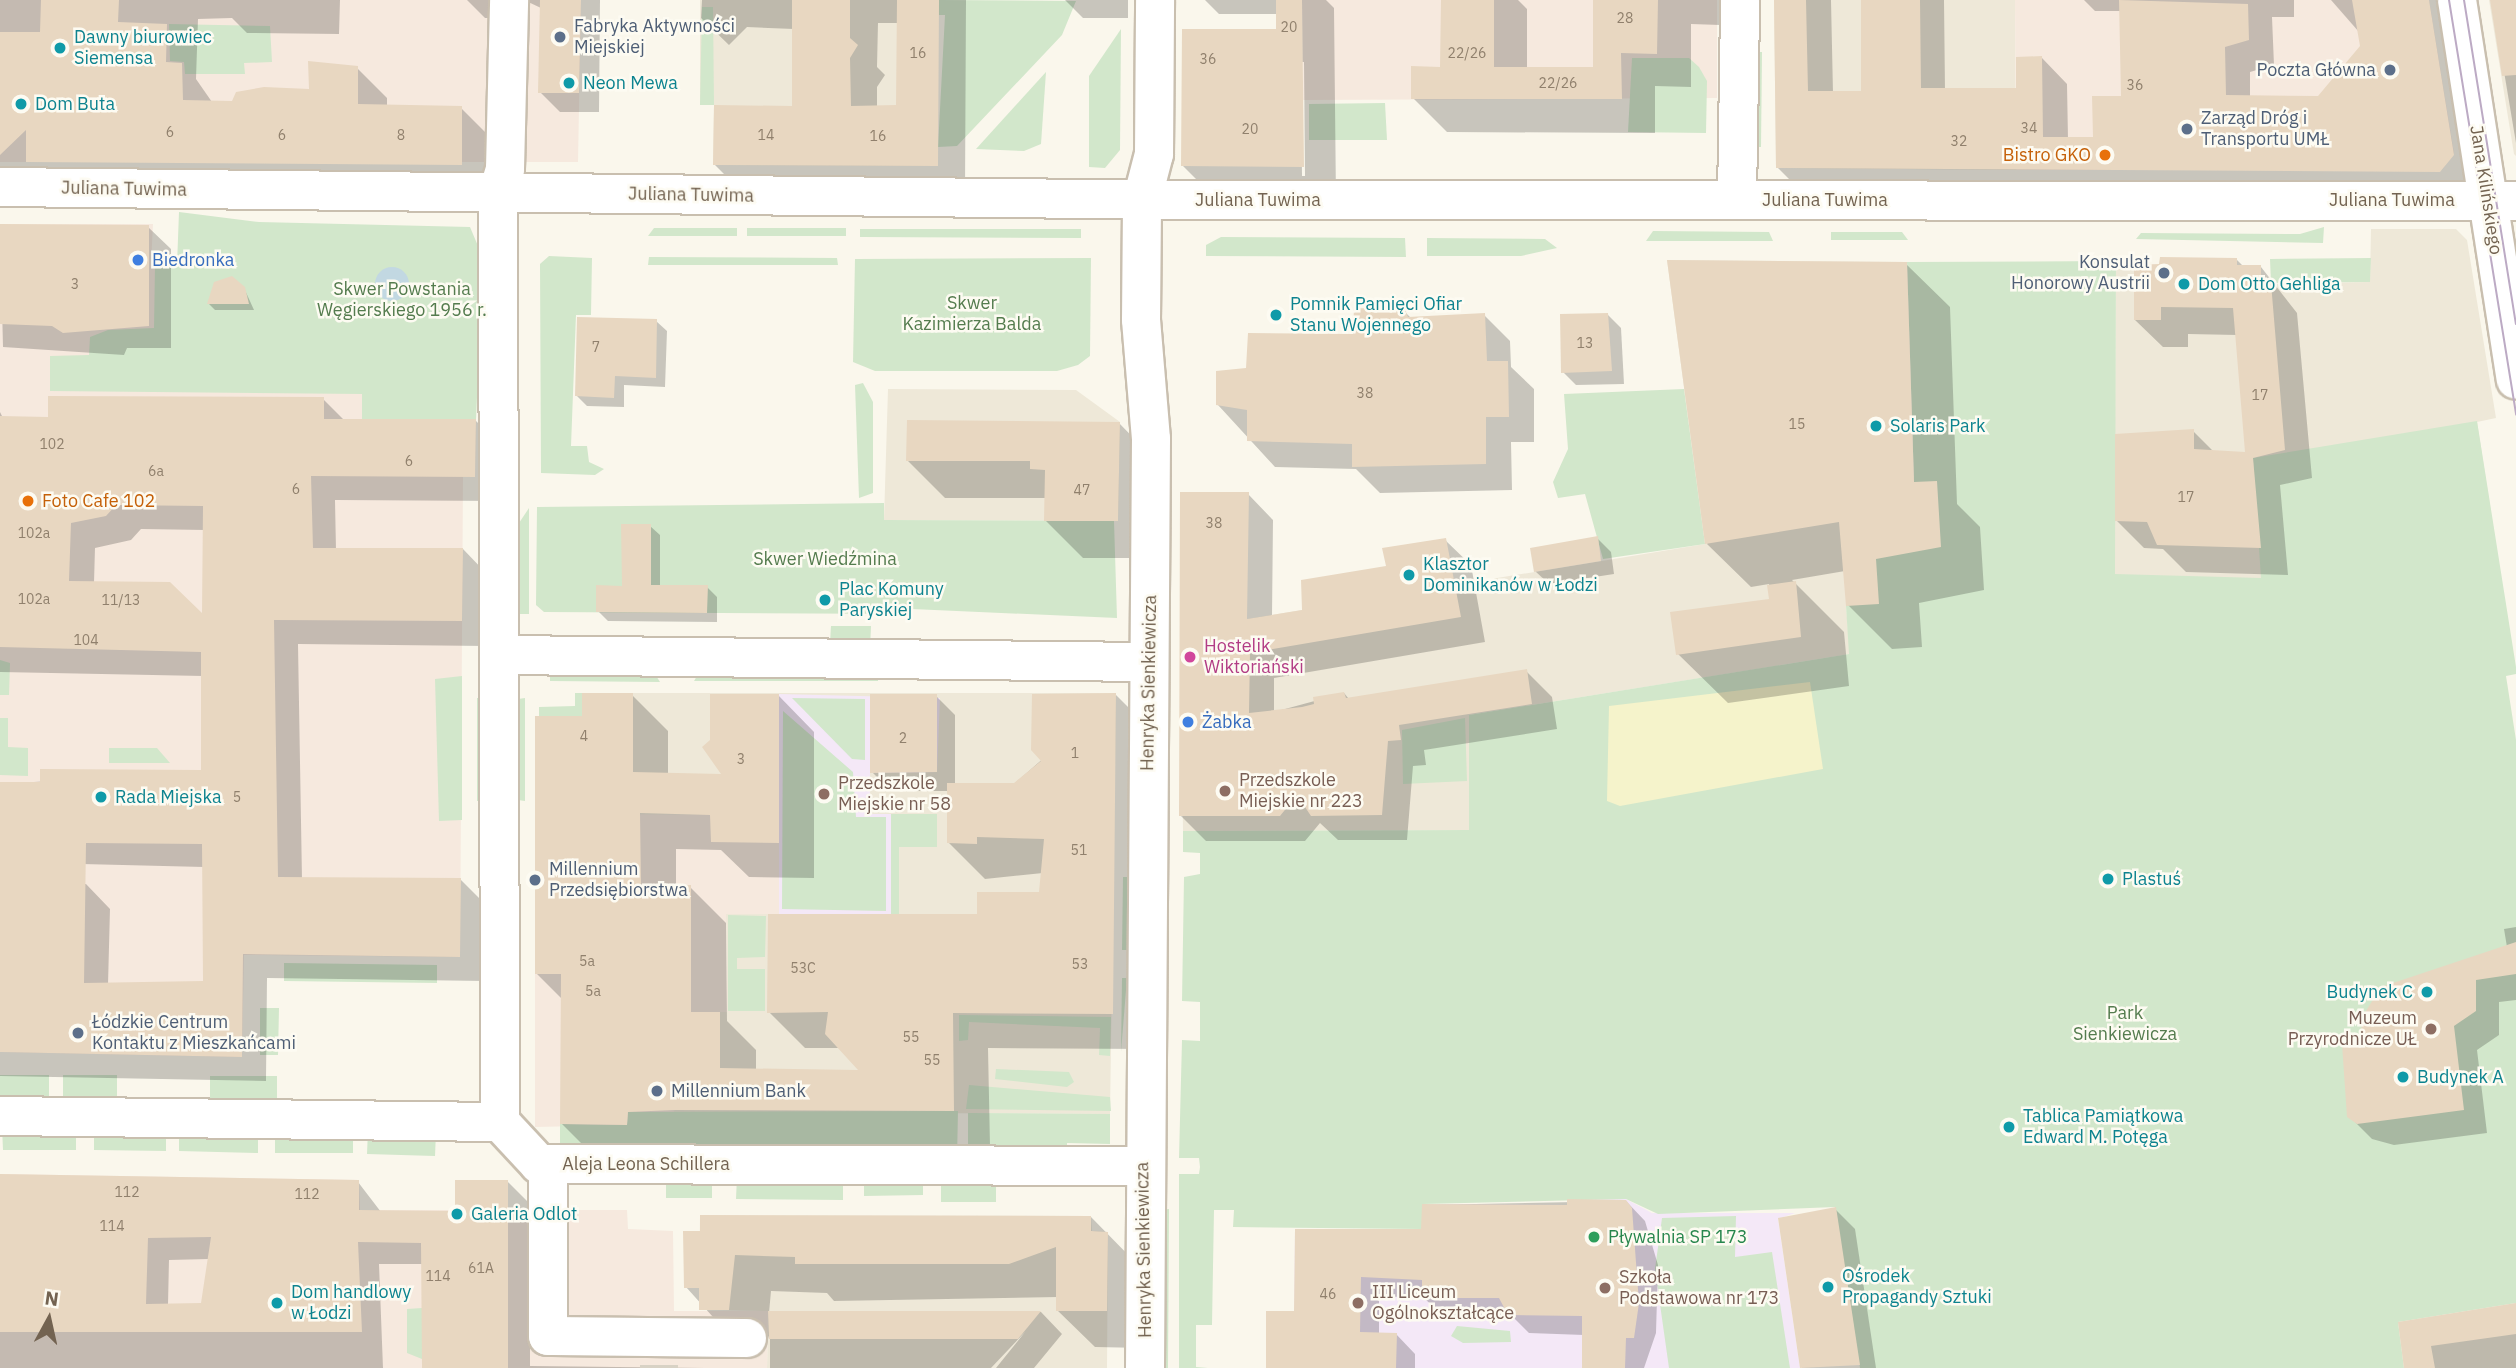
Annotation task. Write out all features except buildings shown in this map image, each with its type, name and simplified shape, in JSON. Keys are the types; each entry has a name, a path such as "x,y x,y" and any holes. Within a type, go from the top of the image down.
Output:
{"street":[{"path":"0,1116 500,1122 502,655 498,192 505,169 509,0"},
{"name":"Henryka Sienkiewicza","path":"1145,1368 1143,1166 1151,439 1142,377 1142,200 1154,153 1155,0"},
{"path":"1737,200 1740,0"},
{"name":"Jana Kilińskiego","path":"2457,0 2502,201 2516,379"},
{"name":"Juliana Tuwima","path":"0,187 1142,200 2502,201"},
{"path":"502,655 1149,662"},
{"name":"Aleja Leona Schillera","path":"500,1122 539,1164 1143,1166"},
{"path":"548,1164 548,1336 659,1351 747,1338"}],"shaded area":[{"path":"0,0 581,0 578,162 0,162"},
{"path":"700,0 938,0 938,166 713,165 714,105 700,105"},
{"path":"1302,0 1717,0 1717,98 1303,100"},
{"path":"1774,0 2015,0 2016,170 1776,168"},
{"path":"2015,0 2429,0 2454,153 2442,170 2016,170"},
{"path":"2489,0 2516,0 2516,156 2514,154"},
{"path":"0,224 153,224 151,265 177,266 362,394 362,419 476,419 475,477 463,477 460,957 244,955 242,1057 0,1052"},
{"path":"2371,229 2456,229 2467,240 2496,418 2477,422 2516,674 2114,574 2116,261 2261,284 2370,282"},
{"path":"1667,260 1907,262 1914,518 1846,606 1850,654 1469,715 1470,830 1183,831 1180,630 1705,544"},
{"path":"888,389 1076,390 1120,422 1118,521 884,520"},
{"path":"582,693 1116,693 1110,1114 674,1112 676,1067 720,1039 720,1012 727,1011 726,914 535,814 535,716 582,716"},
{"name":"Przedszkole Miejskie nr 58","path":"779,694 940,698 937,772 870,773 870,814 891,814 891,915 779,914"},
{"path":"535,814 779,815 779,914 726,914 727,1012 720,1012 720,1040 683,1039 674,1112 628,1112 627,1125 535,1127"},
{"path":"0,1174 359,1180 360,1210 627,1210 628,1229 673,1231 674,1311 768,1311 767,1368 0,1368"},
{"name":"Szkoła Podstawowa nr 173","path":"1567,1199 1626,1199 1652,1213 1795,1213 1778,1219 1800,1368 1266,1368 1266,1311 1294,1311 1295,1229 1422,1229 1422,1204 1567,1205"},
{"path":"700,1215 1091,1216 1092,1231 1108,1232 1107,1368 767,1368 768,1311 699,1310"},
{"path":"2516,1303 2516,1368 2404,1368 2398,1322"}],"green space":[{"path":"939,0 1076,1 1062,35 957,146 938,147 945,15 939,15"},
{"path":"702,7 713,7 714,105 700,105"},
{"path":"169,24 270,26 272,62 244,63 245,74 185,74 184,62 170,61"},
{"path":"1121,29 1120,150 1105,168 1089,167 1089,76"},
{"path":"1754,52 1762,52 1761,147 1754,147"},
{"path":"1632,58 1689,58 1699,67 1707,81 1706,133 1628,132"},
{"path":"1046,72 1041,144 1024,151 976,149"},
{"path":"1385,103 1387,140 1309,140 1309,104"},
{"name":"Skwer Powstania Węgierskiego 1956 r.","path":"179,212 259,222 470,227 478,246 478,318 490,318 490,375 478,376 476,419 362,419 362,394 50,391 50,356 89,355 90,337 108,330 154,328 155,265 177,265"},
{"path":"2324,227 2323,243 2136,239 2141,233 2300,234"},
{"path":"654,228 737,228 737,236 648,236"},
{"path":"747,228 846,228 846,236 747,236"},
{"path":"860,229 1081,229 1081,238 860,237"},
{"path":"1653,231 1769,232 1773,241 1646,241"},
{"path":"1831,232 1902,232 1908,240 1831,240"},
{"path":"1221,237 1405,238 1406,257 1206,256 1206,245"},
{"path":"1427,238 1545,239 1557,248 1521,256 1427,256"},
{"path":"549,256 592,258 591,315 576,315 571,446 587,446 589,462 604,469 595,475 541,473 540,264"},
{"path":"649,257 837,258 838,265 648,265"},
{"name":"Skwer Kazimierza Balda","path":"1091,258 1090,356 1078,365 1057,371 875,371 853,362 855,259"},
{"path":"2371,258 2370,282 2271,283 2270,259"},
{"name":"Park Sienkiewicza","path":"2116,261 2115,574 2261,578 2253,458 2477,421 2516,667 2516,674 2506,676 2516,740 2516,1303 2398,1322 2404,1368 1860,1368 1835,1207 1658,1214 1626,1199 1423,1204 1422,1229 1233,1227 1234,1210 1214,1210 1212,1325 1196,1325 1196,1367 1208,1368 1179,1368 1179,1174 1199,1174 1200,1167 1199,1158 1179,1158 1182,1040 1200,1041 1200,1002 1182,1001 1184,877 1200,874 1200,853 1183,852 1183,831 1469,830 1469,715 1849,654 1846,606 1914,482 1907,262"},
{"path":"863,383 873,402 873,493 859,498 855,385"},
{"path":"1684,389 1705,544 1603,559 1585,494 1558,498 1553,482 1568,449 1564,394"},
{"name":"Skwer Wiedźmina","path":"884,503 884,520 1114,521 1117,618 912,609 912,614 544,612 536,605 537,507"},
{"path":"529,508 529,614 518,614 519,523"},
{"path":"831,626 871,626 870,649 830,643"},
{"path":"0,660 10,663 9,695 0,695"},
{"path":"550,671 653,671 660,682 550,681"},
{"path":"700,671 878,672 878,681 694,681"},
{"path":"462,676 462,820 439,821 435,679"},
{"path":"575,693 582,693 582,716 539,716 539,707 575,706"},
{"path":"477,698 489,698 489,801 477,801"},
{"path":"525,698 525,801 518,800 518,699"},
{"path":"792,698 865,699 865,760 852,759"},
{"path":"783,711 853,772 856,817 886,817 886,911 782,909"},
{"path":"0,718 8,718 8,747 28,748 28,776 0,775"},
{"path":"1465,718 1467,781 1403,784 1402,730"},
{"path":"109,748 157,748 170,763 109,763"},
{"path":"891,814 937,814 937,847 899,847 899,915 891,915"},
{"path":"1123,877 1129,877 1128,950 1122,950"},
{"path":"728,915 766,916 765,957 737,958 737,969 765,969 765,1011 728,1011"},
{"path":"284,963 437,965 437,983 284,981"},
{"path":"1122,978 1127,978 1121,1052"},
{"path":"260,1008 279,1008 278,1055 260,1055"},
{"path":"959,1015 1111,1017 1110,1056 1099,1055 1100,1028 969,1022 968,1040 959,1041"},
{"path":"996,1069 1069,1072 1074,1082 1067,1087 995,1079"},
{"path":"0,1075 49,1075 49,1097 0,1097"},
{"path":"63,1075 117,1075 117,1099 63,1099"},
{"path":"210,1076 277,1076 277,1101 210,1100"},
{"path":"969,1085 1110,1097 1111,1111 966,1109"},
{"path":"958,1111 957,1159 560,1156 560,1124 627,1125 628,1112"},
{"path":"968,1113 1110,1114 1110,1144 1067,1143 1067,1159 968,1159"},
{"path":"2,1127 76,1128 76,1150 3,1150"},
{"path":"94,1129 166,1129 166,1151 94,1150"},
{"path":"179,1129 258,1130 258,1153 179,1151"},
{"path":"368,1130 436,1132 435,1156 367,1154"},
{"path":"275,1131 353,1131 353,1153 275,1153"},
{"path":"666,1175 712,1176 712,1198 666,1198"},
{"path":"737,1176 843,1177 843,1200 736,1199"},
{"path":"941,1178 996,1179 996,1202 941,1202"},
{"path":"864,1184 923,1184 923,1195 864,1196"},
{"path":"1169,1209 1168,1368 1162,1368 1159,1210"},
{"path":"1736,1216 1735,1257 1772,1252 1790,1368 1669,1368 1655,1269 1662,1218"},
{"path":"422,1308 422,1359 407,1353 407,1309"},
{"path":"1457,1326 1510,1331 1511,1342 1463,1343 1451,1336"}],"sand":[{"path":"1810,682 1823,769 1620,806 1607,801 1609,706"}],"water":[{"path":"392,267 404,272 409,284 404,296 392,301 380,296 375,284 380,272"}],"tram line":[{"path":"2449,0 2516,415"},
{"path":"2464,0 2516,324"}],"place":[{"name":"Fabryka Aktywności Miejskiej","path":"560,37"},
{"name":"Dawny biurowiec Siemensa","path":"60,48"},
{"name":"Poczta Główna","path":"2390,70"},
{"name":"Neon Mewa","path":"569,83"},
{"name":"Dom Buta","path":"21,104"},
{"name":"Zarząd Dróg i Transportu UMŁ","path":"2187,129"},
{"name":"Bistro GKO","path":"2105,155"},
{"name":"Biedronka","path":"138,260"},
{"name":"Konsulat Honorowy Austrii","path":"2164,273"},
{"name":"Dom Otto Gehliga","path":"2184,284"},
{"name":"Pomnik Pamięci Ofiar Stanu Wojennego","path":"1276,315"},
{"name":"Solaris Park","path":"1876,426"},
{"name":"Foto Cafe 102","path":"28,501"},
{"name":"Klasztor Dominikanów w Łodzi","path":"1409,575"},
{"name":"Plac Komuny Paryskiej","path":"825,600"},
{"name":"Hostelik Wiktoriański","path":"1190,657"},
{"name":"Żabka","path":"1188,722"},
{"name":"Przedszkole Miejskie nr 223","path":"1225,791"},
{"name":"Przedszkole Miejskie nr 58","path":"824,794"},
{"name":"Rada Miejska","path":"101,797"},
{"name":"Plastuś","path":"2108,879"},
{"name":"Millennium Przedsiębiorstwa","path":"535,880"},
{"name":"Budynek C","path":"2427,992"},
{"name":"Muzeum Przyrodnicze UŁ","path":"2431,1029"},
{"name":"Łódzkie Centrum Kontaktu z Mieszkańcami","path":"78,1033"},
{"name":"Budynek A","path":"2403,1077"},
{"name":"Millennium Bank","path":"657,1091"},
{"name":"Tablica Pamiątkowa Edward M. Potęga","path":"2009,1127"},
{"name":"Galeria Odlot","path":"457,1214"},
{"name":"Pływalnia SP 173","path":"1594,1237"},
{"name":"Ośrodek Propagandy Sztuki","path":"1828,1287"},
{"name":"Szkoła Podstawowa nr 173","path":"1605,1288"},
{"name":"Dom handlowy w Łodzi","path":"277,1303"},
{"name":"III Liceum Ogólnokształcące","path":"1358,1303"}]}
